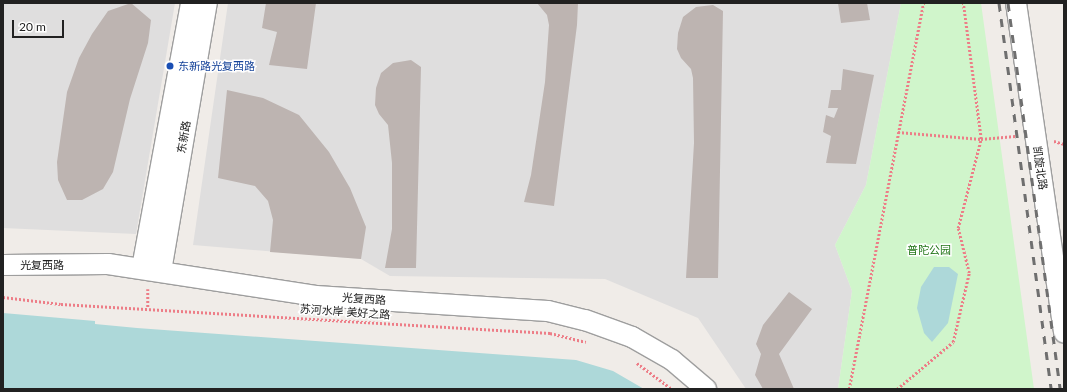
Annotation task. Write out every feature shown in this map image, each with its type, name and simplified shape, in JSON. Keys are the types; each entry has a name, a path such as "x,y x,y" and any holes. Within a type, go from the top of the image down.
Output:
{"street":[{"name":"东新路","path":"151,270 191,3"},
{"name":"东新路","path":"151,270 207,3"},
{"name":"凯旋北路","path":"1016,3 1064,333"},
{"name":"光复西路","path":"3,265 108,264 316,296 548,311 585,320 632,337 672,360 706,389"}],"path":[{"path":"849,389 922,3"},
{"path":"897,389 953,342 968,273 958,228 981,139 962,3"},
{"path":"898,132 981,139 1035,135 1064,144"},
{"name":"苏河水岸 美好之路","path":"3,298 61,304 550,333 588,342"},
{"path":"631,358 672,389"}],"shaded area":[{"path":"3,3 175,3 136,234 3,228"},
{"path":"228,3 901,3 866,185 835,245 852,291 838,389 746,389 698,318 605,279 390,276 361,259 193,245"}],"green space":[{"name":"普陀公园","path":"901,3 981,3 1034,389 838,389 852,291 835,245 866,185"}],"water":[{"path":"934,267 949,267 958,274 948,323 932,342 924,333 917,308 921,287"},
{"path":"3,313 95,321 95,324 137,328 576,360 613,371 644,389 3,389"}],"building":[{"path":"131,3 151,20 148,43 130,99 113,172 103,189 82,200 67,200 58,180 57,162 67,92 79,58 92,34 108,11"},
{"path":"266,3 316,3 307,69 269,65 277,32 262,28"},
{"path":"537,3 578,3 577,25 554,206 524,202 531,175 545,82 549,25 547,15"},
{"path":"838,3 867,3 870,20 841,23"},
{"path":"713,5 723,11 718,278 686,278 694,143 693,78 691,69 681,58 677,49 678,33 683,17 696,7"},
{"path":"411,60 421,67 416,268 385,268 392,229 392,163 388,125 379,114 375,105 376,88 381,73 393,63"},
{"path":"843,69 874,75 856,164 826,163 831,136 823,132 826,115 834,118 838,108 828,108 831,90 841,90"},
{"path":"227,90 263,98 299,115 329,152 350,188 366,227 361,259 270,252 273,220 268,201 255,186 218,178"},
{"path":"789,292 812,309 779,354 794,389 763,389 755,375 761,354 756,344 763,325"}],"railway":[{"path":"999,3 1051,389"},
{"path":"1008,3 1060,389"}],"place":[{"name":"东新路光复西路","path":"170,66"}]}
